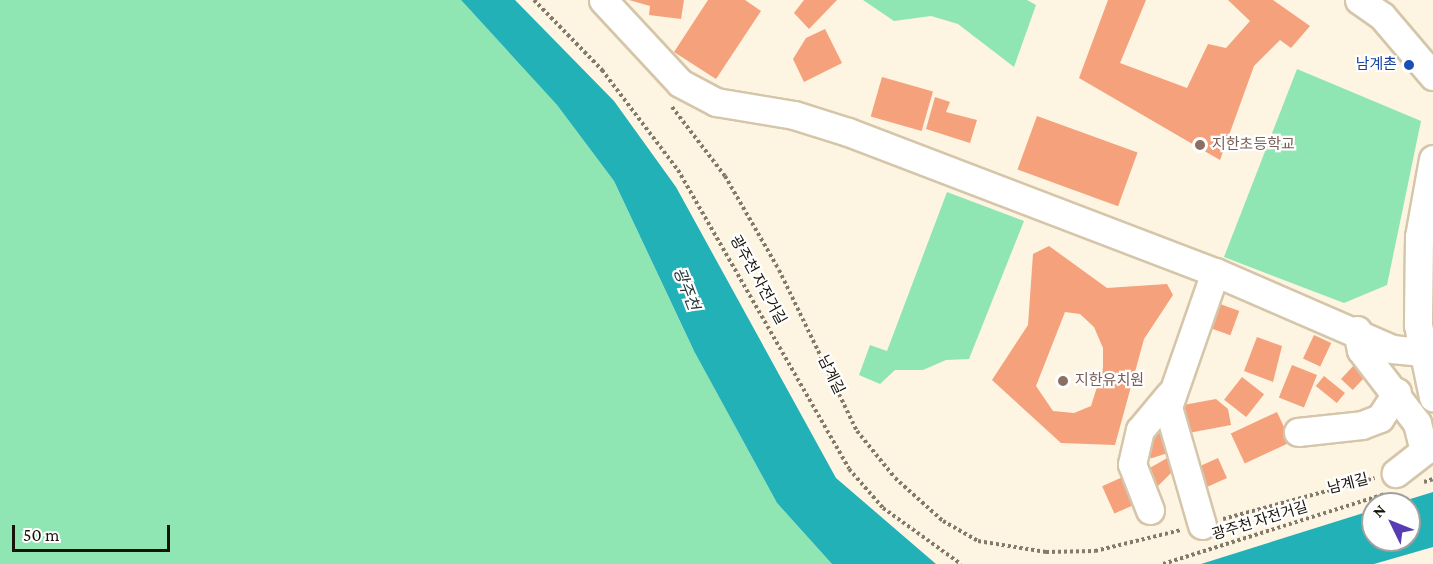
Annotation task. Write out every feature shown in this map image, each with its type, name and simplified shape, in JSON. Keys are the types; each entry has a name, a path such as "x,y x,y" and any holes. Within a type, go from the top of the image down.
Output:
{"street":[{"path":"603,0 680,83 716,102 794,115 848,132 1215,272 1357,330 1392,349 1422,352"},
{"path":"1359,0 1382,16 1433,76"},
{"path":"1433,159 1419,237 1422,352 1433,397"},
{"path":"1149,510 1132,464 1140,430 1154,407 1170,394 1188,358 1215,272"},
{"path":"1357,330 1361,350 1397,392 1417,423 1424,451 1398,484"},
{"path":"1298,432 1362,426 1380,418 1397,392"},
{"path":"1170,394 1175,440 1202,525"}],"path":[{"name":"광주천 자전거길","path":"534,0 602,70 678,170 849,469 883,508 961,564"},
{"name":"남계길","path":"668,101 725,176 779,270 857,431 895,478 943,521 978,541 1046,552 1095,550 1398,484"},
{"name":"광주천 자전거길","path":"1163,564 1398,484 1433,479"}],"green space":[{"path":"0,0 461,0 557,105 614,181 692,347 777,503 832,564 0,564"},
{"path":"863,0 1027,0 1036,5 1014,67 958,24 931,16 894,21"},
{"path":"1297,69 1421,121 1387,285 1344,303 1224,257"},
{"path":"947,192 1024,221 969,359 946,360 923,370 895,370 880,384 859,375 870,345 887,351"}],"water":[{"name":"광주천","path":"461,0 515,0 614,101 676,187 836,478 936,564 832,564 777,503 694,351 614,181 557,105"},
{"path":"1433,492 1433,547 1421,550 1421,496"},
{"path":"1361,514 1361,552 1416,552 1374,564 1201,564"}],"building":[{"path":"629,0 684,0 681,19 649,15 650,6"},
{"path":"708,0 745,0 761,11 716,79 674,52"},
{"path":"804,0 837,0 809,29 794,13"},
{"path":"1108,0 1146,0 1120,63 1187,88 1208,44 1226,48 1250,21 1228,0 1273,0 1310,26 1291,48 1280,40 1254,66 1220,160 1079,78"},
{"path":"825,29 842,63 804,82 793,59 806,38"},
{"path":"882,77 933,92 922,131 871,116"},
{"path":"935,97 950,102 946,112 977,120 970,143 926,129"},
{"path":"1037,116 1138,153 1118,206 1018,170"},
{"path":"1049,246 1107,288 1167,284 1173,295 1144,339 1115,445 1061,443 992,380 1028,325 1033,254","holes":["1065,312 1080,314 1094,327 1103,348 1103,368 1091,406 1074,413 1053,411 1036,386"]},
{"path":"1212,301 1239,311 1230,335 1203,325"},
{"path":"1314,335 1331,343 1320,367 1303,359"},
{"path":"1257,337 1282,346 1273,382 1244,371"},
{"path":"1356,363 1368,374 1353,390 1341,379"},
{"path":"1292,365 1317,375 1304,408 1279,397"},
{"path":"1324,376 1345,393 1337,403 1316,386"},
{"path":"1242,377 1264,394 1246,417 1224,400"},
{"path":"1216,399 1228,409 1231,425 1183,434 1178,406"},
{"path":"1277,412 1291,442 1245,463 1231,434"},
{"path":"1163,425 1172,452 1151,458 1142,432"},
{"path":"1169,457 1178,466 1156,488 1141,473"},
{"path":"1218,458 1227,478 1201,489 1192,469"},
{"path":"1125,476 1137,503 1114,514 1102,486"}],"place":[{"name":"남계촌","path":"1409,65"},
{"name":"지한초등학교","path":"1200,145"},
{"name":"지한유치원","path":"1063,381"}]}
